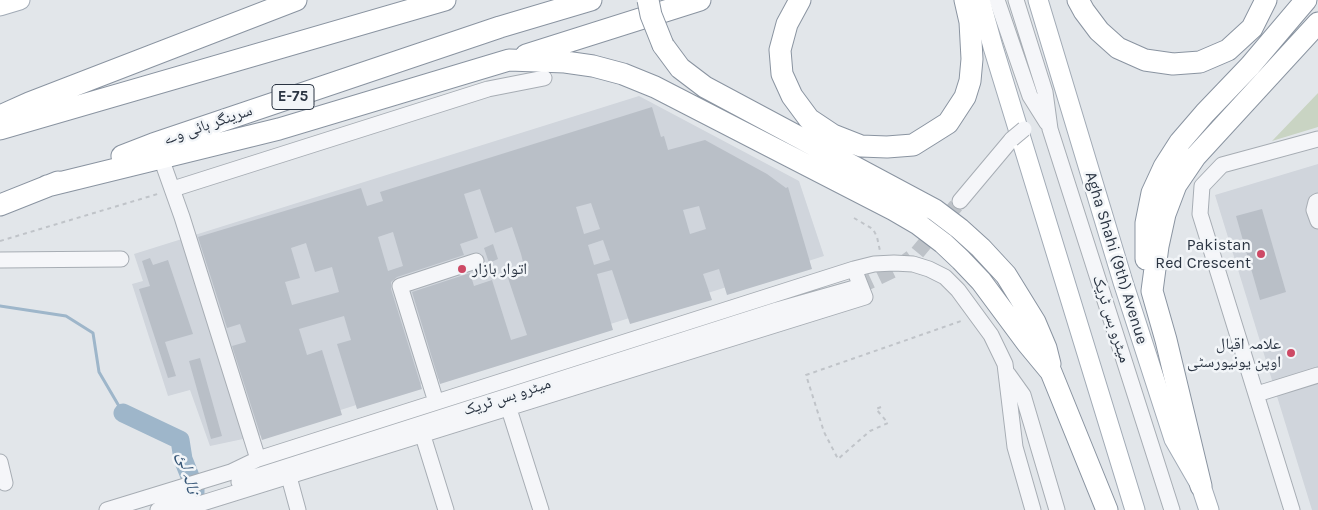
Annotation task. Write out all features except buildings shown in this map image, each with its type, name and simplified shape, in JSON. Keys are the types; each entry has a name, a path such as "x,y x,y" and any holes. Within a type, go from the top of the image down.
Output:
{"highway":[{"path":"0,116 29,103 296,0"},
{"path":"0,129 445,0"},
{"name":"سرینگر ہائی وے","path":"0,205 163,140 500,27 591,0"},
{"path":"648,0 651,15 663,46 680,68 705,87 935,210 981,248 1006,275 1036,322 1046,348 1051,372 1107,510"},
{"path":"47,186 279,129 700,0"},
{"path":"800,0 786,24 780,50 782,74 792,96 808,119 833,134 862,146 887,147 913,145 948,122 965,97 970,81 972,59 970,22 965,0"},
{"path":"1078,0 1098,31 1118,48 1145,60 1173,64 1200,62 1228,50 1252,28 1266,0"},
{"path":"1201,486 1166,340 1152,291 1145,255 1146,223 1152,193 1164,167 1180,142 1250,66 1306,0"},
{"path":"1152,291 1158,246 1165,214 1176,185 1194,157 1318,23"},
{"path":"509,60 565,62 593,66 623,74 655,87 894,210 918,224 961,260 980,281 1051,372"}],"main road":[{"path":"0,6 20,0"},
{"path":"980,0 992,47 1135,510"},
{"name":"Agha Shahi (9th) Avenue","path":"1038,0 1123,282 1174,438 1201,486 1208,510"}],"street":[{"name":"میٹرو بس ٹریک","path":"998,0 1030,96 1050,128"},
{"name":"میٹرو بس ٹریک","path":"1016,0 1045,92 1050,128 1172,510"},
{"path":"173,190 488,89 544,78"},
{"path":"960,201 1012,139 1024,129 1040,126 1050,128"},
{"path":"1292,510 1200,214 1202,186 1222,165 1318,140"},
{"path":"161,158 173,190 258,459"},
{"path":"1318,201 1314,210 1318,221"},
{"path":"0,260 120,259"},
{"path":"436,402 400,286 476,261"},
{"path":"180,510 231,484 258,459 854,269 880,264 913,264 945,277 958,290 978,316 1002,355 1008,373 1015,447 1033,510"},
{"path":"107,510 155,503 231,484 289,477 865,297 854,269"},
{"name":"میٹرو بس ٹریک","path":"231,484 768,313 858,287"},
{"path":"1008,373 1023,395 1057,510"},
{"path":"1257,394 1318,374"},
{"path":"509,409 541,510"},
{"path":"423,436 446,510"},
{"path":"0,462 6,483"},
{"path":"289,477 298,510"}],"path":[{"path":"0,241 173,190"},
{"path":"854,218 873,229 879,246 880,264"},
{"path":"881,407 876,410 888,423 870,431 838,459 824,432 806,374 978,316"}],"shaded area":[{"name":"اتوار بازار","path":"639,96 799,181 824,256 262,435 210,446 190,390 168,396 132,284 143,281 134,254"},
{"name":"علامہ اقبال اوپن یونیورسٹی","path":"1318,164 1318,510 1312,510 1215,195"}],"green space":[{"path":"1318,93 1318,127 1272,141"}],"waterway":[{"path":"0,306 66,316 93,333 99,372 123,413"},
{"name":"نالہ لئ","path":"123,413 180,440 183,459 195,489 195,510"}],"tunnel":[{"path":"858,287 894,270 917,253 960,201"}],"place":[{"name":"Pakistan Red Crescent","path":"1261,254"},
{"name":"اتوار بازار","path":"462,269"},
{"name":"علامہ اقبال اوپن یونیورسٹی","path":"1291,353"}]}
